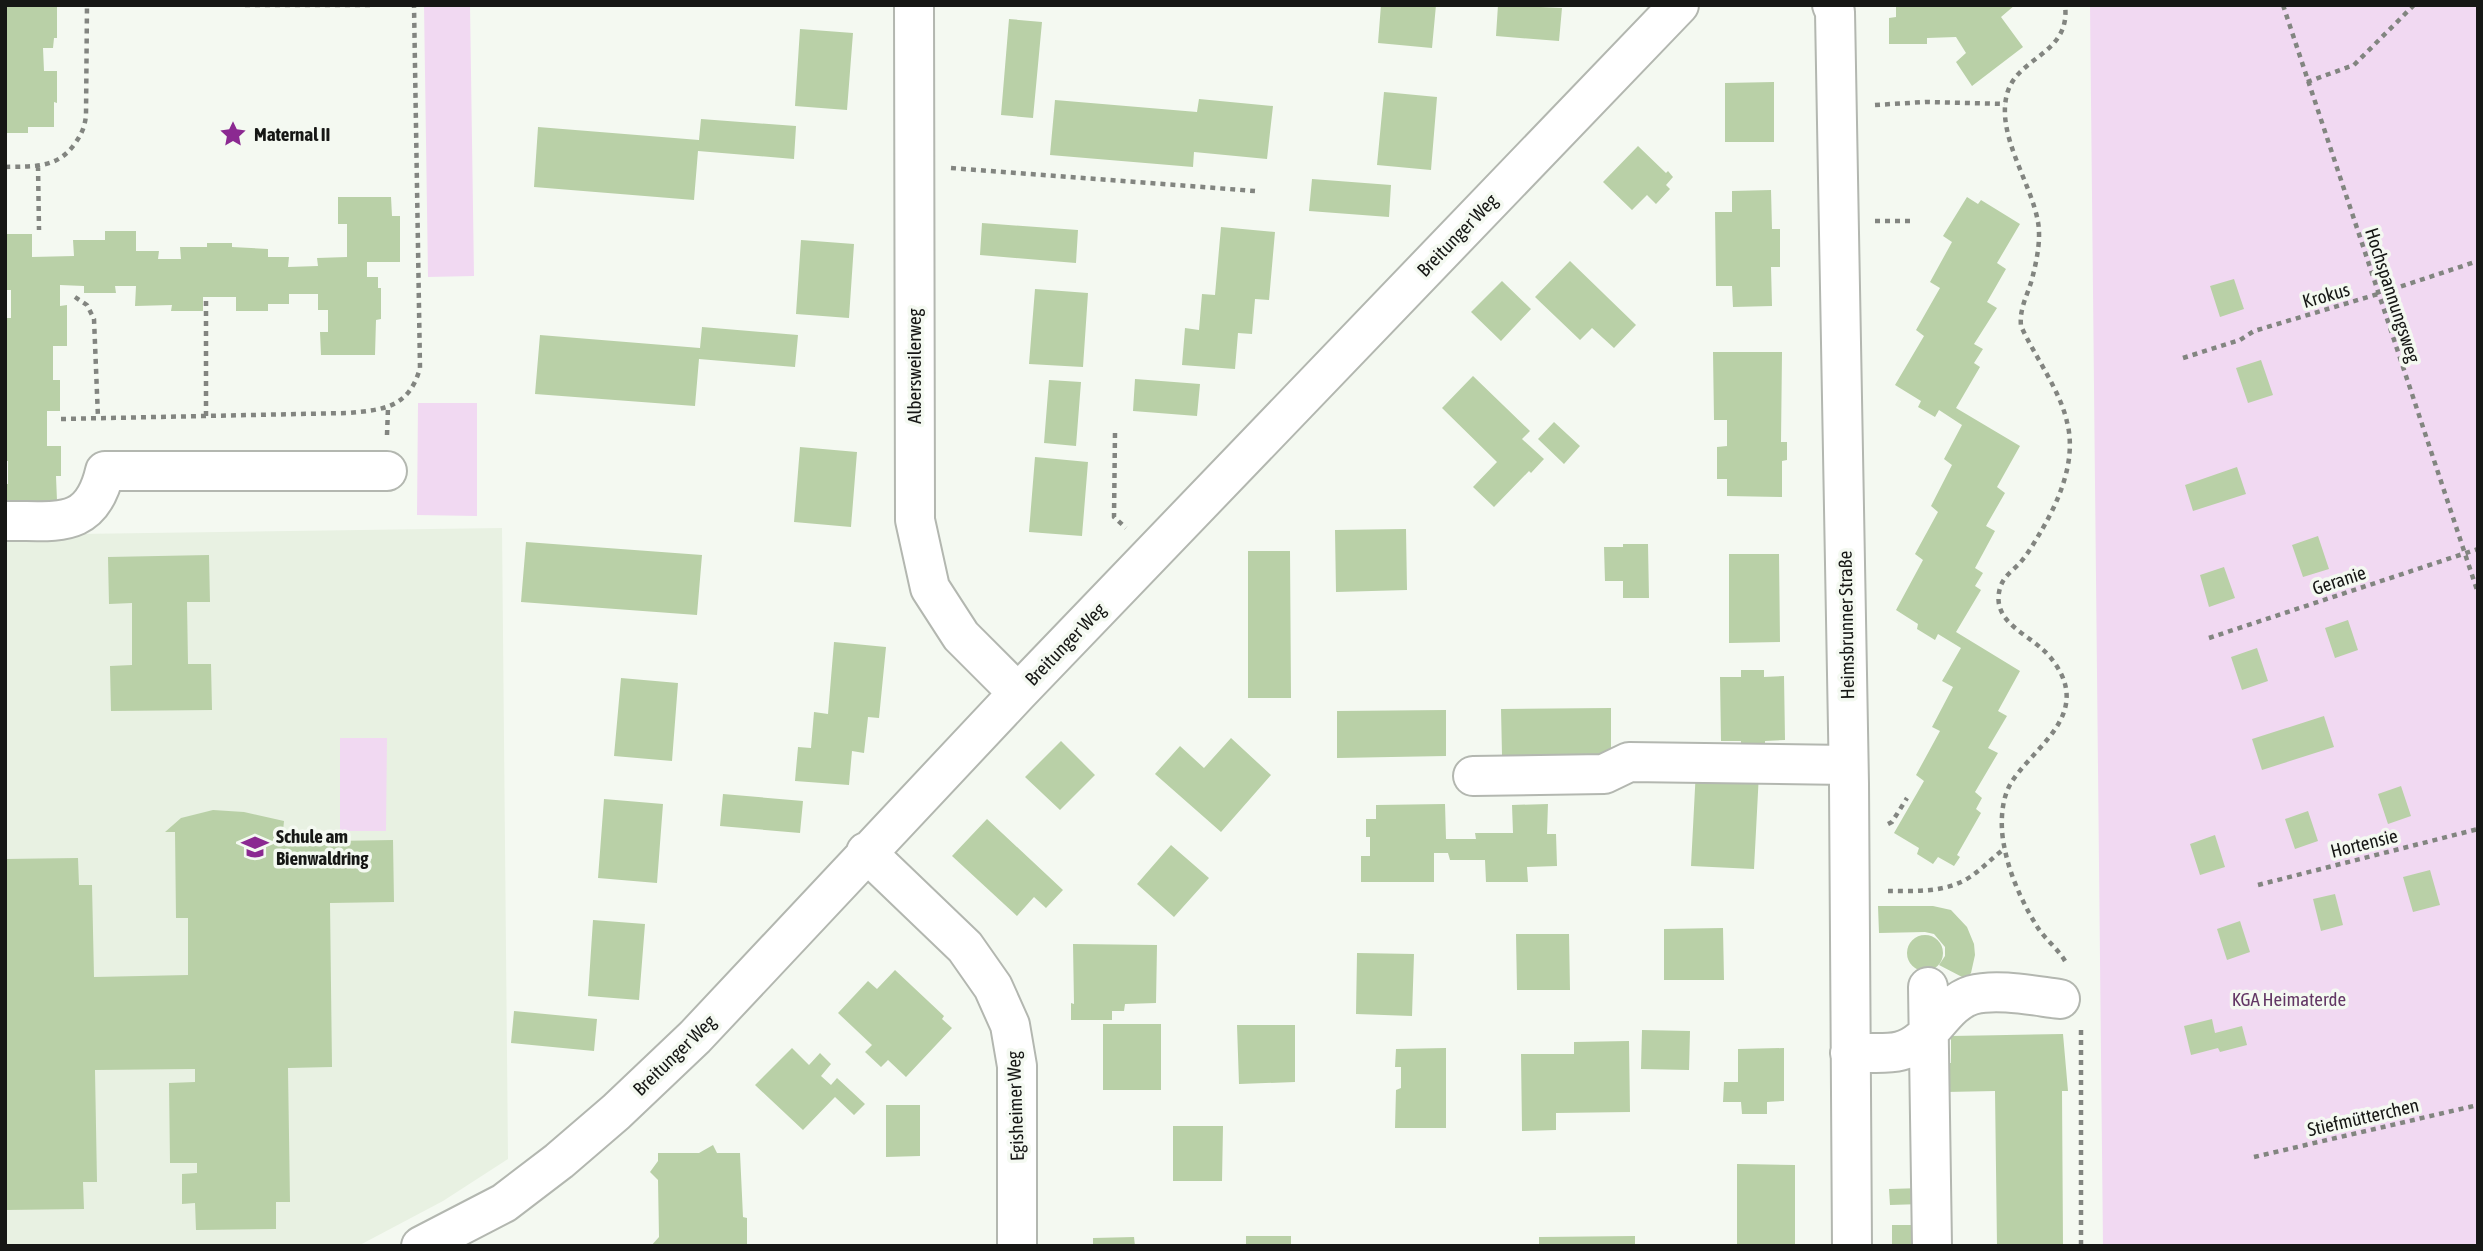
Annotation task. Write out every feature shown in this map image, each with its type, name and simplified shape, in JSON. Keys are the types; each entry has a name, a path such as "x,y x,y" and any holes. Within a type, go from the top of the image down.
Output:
{"street":[{"name":"Albersweilerweg","path":"914,5 915,520 930,588 961,636 1018,693"},
{"name":"Breitunger Weg","path":"421,1246 504,1203 559,1161 695,1037 866,852 1679,5"},
{"name":"Heimsbrunner Straße","path":"1832,5 1835,26 1848,765 1852,1246"},
{"path":"5,521 57,520 85,512 101,488 105,471 387,471"},
{"path":"1473,776 1604,774 1629,762 1848,765"},
{"name":"Egisheimer Weg","path":"866,852 965,947 993,987 1010,1025 1017,1066 1017,1246"},
{"path":"1928,987 1932,1246"},
{"path":"1850,1053 1892,1052 1911,1046 1927,1036 1960,1001 1972,995 1989,993 2070,996"}],"path":[{"path":"5,167 38,166 58,161 70,151 84,129 87,5"},
{"path":"245,5 374,5"},
{"path":"61,419 373,411 388,408 410,391 420,368 414,5"},
{"path":"2065,5 2064,28 2057,40 2011,83 2005,104 2006,123 2039,225 2038,250 2033,277 2023,301 2021,326 2068,423 2068,463 2057,502 2031,549 2000,586 1998,600 2008,622 2049,656 2065,683 2064,709 2050,737 2010,784 2003,812 2004,849 2022,898 2039,930 2064,959 2070,996 2081,1246"},
{"name":"Hochspannungsweg","path":"2283,5 2478,593"},
{"path":"2307,82 2354,65 2414,5"},
{"path":"1869,105 1925,102 2005,104"},
{"path":"38,166 39,230"},
{"path":"943,168 1255,191"},
{"path":"1895,222 1912,222"},
{"name":"Krokus","path":"2183,358 2240,341 2254,331 2378,295 2478,261"},
{"path":"75,297 87,305 94,319 98,418"},
{"path":"205,416 206,297"},
{"path":"1115,433 1114,517 1134,536"},
{"name":"Geranie","path":"2209,638 2478,549"},
{"path":"1896,816 1908,799"},
{"name":"Hortensie","path":"2258,885 2478,829"},
{"path":"1882,891 1918,890 1956,884 1968,878 2004,849"},
{"name":"Stiefmütterchen","path":"2255,1157 2478,1105"}],"shaded area":[{"name":"Schule am Bienwaldring","path":"502,528 508,1159 443,1201 358,1246 5,1246 5,535"}],"green space":[{"path":"424,5 470,5 474,276 428,277"},
{"name":"KGA Heimaterde","path":"2090,5 2478,5 2478,1246 2103,1246"},
{"path":"418,403 477,403 477,516 417,515"},
{"path":"340,738 387,738 386,831 340,831"}],"building":[{"path":"5,5 57,6 57,38 54,38 53,48 43,48 44,71 57,71 54,127 28,127 28,133 5,133"},
{"path":"1381,5 1436,5 1432,48 1378,43"},
{"path":"1498,5 1562,8 1559,41 1496,36"},
{"path":"1896,5 2015,5 2001,17 2023,47 1972,86 1956,62 1966,53 1956,37 1927,38 1927,44 1889,44 1889,18 1896,17"},
{"path":"1009,19 1042,22 1033,118 1001,115"},
{"path":"800,29 853,33 847,110 795,106"},
{"path":"1774,82 1774,142 1725,142 1725,83"},
{"path":"1384,92 1437,97 1431,170 1377,165"},
{"path":"1199,99 1273,106 1267,159 1194,152 1193,167 1050,155 1055,100 1197,112"},
{"path":"701,119 796,126 794,159 698,151 694,200 534,187 538,127 699,140"},
{"path":"1638,146 1673,177 1666,185 1670,189 1656,204 1647,195 1632,210 1603,182"},
{"path":"1312,179 1391,185 1389,217 1309,211"},
{"path":"1771,190 1772,229 1780,229 1780,267 1771,267 1772,306 1733,307 1732,286 1716,286 1715,212 1732,212 1732,191"},
{"path":"338,197 391,197 392,216 400,216 400,262 367,262 367,277 378,277 378,288 381,288 381,319 376,320 375,355 321,355 320,332 328,332 328,310 318,310 318,294 289,294 289,304 268,304 268,311 236,311 236,297 203,297 203,311 171,311 172,305 135,306 136,286 115,286 116,293 84,293 84,286 60,285 60,306 67,305 67,346 53,346 53,380 60,380 60,411 47,411 47,446 61,446 61,476 56,476 57,501 31,501 31,507 5,507 8,461 5,461 5,318 11,318 11,290 5,290 5,234 32,234 32,257 74,256 73,240 105,240 105,231 136,231 136,251 159,251 158,259 181,259 180,247 232,243 232,247 268,249 268,257 289,257 288,267 318,266 317,258 347,257 347,224 338,224"},
{"path":"1967,197 1978,204 1981,200 2020,224 1997,263 2006,269 1987,302 1997,308 1974,344 1983,349 1974,363 1980,367 1956,408 2020,446 1997,487 2005,493 1986,526 1995,531 1975,568 1983,573 1975,586 1981,590 1956,632 2020,671 1998,711 2007,716 1988,748 1998,753 1975,792 1982,798 1976,809 1981,813 1957,855 1960,857 1954,866 1938,857 1933,864 1917,854 1919,848 1894,833 1924,781 1916,775 1940,731 1932,727 1953,687 1942,681 1961,648 1938,634 1935,640 1917,629 1918,624 1896,610 1923,560 1915,554 1938,512 1931,506 1952,465 1944,459 1962,425 1939,410 1935,417 1918,407 1921,401 1895,385 1924,336 1916,330 1940,288 1930,282 1952,242 1943,236"},
{"path":"982,223 1078,230 1076,263 980,255"},
{"path":"1221,227 1275,232 1269,300 1255,299 1252,334 1238,333 1235,369 1182,365 1185,328 1199,330 1202,294 1215,295"},
{"path":"801,240 854,244 849,318 796,314"},
{"path":"1570,261 1636,325 1614,348 1592,328 1580,340 1535,297"},
{"path":"2234,279 2244,309 2220,317 2210,286"},
{"path":"1502,281 1531,309 1501,341 1471,312"},
{"path":"1035,289 1088,293 1083,367 1029,364"},
{"path":"702,327 798,335 795,367 699,359 695,406 535,394 540,335 700,348"},
{"path":"1713,352 1782,352 1781,442 1787,442 1787,460 1782,461 1782,497 1727,496 1727,479 1717,479 1717,447 1727,446 1727,420 1714,420"},
{"path":"2261,360 2273,395 2248,403 2236,368"},
{"path":"1473,376 1530,431 1522,439 1544,459 1494,507 1473,487 1497,462 1442,408"},
{"path":"1135,379 1200,384 1197,416 1133,411"},
{"path":"1049,380 1081,382 1076,446 1044,443"},
{"path":"1554,422 1580,446 1564,464 1538,439"},
{"path":"800,447 857,452 851,527 794,522"},
{"path":"1035,457 1088,462 1082,536 1029,532"},
{"path":"2237,467 2246,494 2193,511 2185,485"},
{"path":"1406,529 1407,590 1336,592 1335,530"},
{"path":"2318,536 2329,569 2303,577 2292,545"},
{"path":"526,542 702,555 697,615 521,602"},
{"path":"1623,544 1648,544 1649,598 1623,598 1623,581 1605,581 1604,547 1623,547"},
{"path":"1248,551 1290,551 1291,698 1248,698"},
{"path":"1729,554 1779,554 1780,642 1729,643"},
{"path":"209,555 210,602 187,602 188,664 211,664 212,710 111,711 110,666 132,665 132,603 109,604 108,557"},
{"path":"2224,567 2235,598 2209,607 2200,575"},
{"path":"2348,620 2358,650 2335,658 2325,628"},
{"path":"834,642 886,647 879,718 868,717 864,753 852,751 849,785 795,781 798,747 811,748 814,712 828,714"},
{"path":"2257,648 2268,681 2242,690 2231,657"},
{"path":"1741,670 1764,670 1764,677 1784,676 1785,740 1765,741 1765,747 1741,747 1741,741 1721,741 1720,677 1741,677"},
{"path":"621,678 678,683 672,761 614,756"},
{"path":"1611,708 1611,755 1502,755 1501,709"},
{"path":"1446,710 1446,756 1337,758 1337,711"},
{"path":"2324,716 2334,747 2262,770 2252,739"},
{"path":"1231,738 1271,775 1221,832 1155,774 1180,746 1204,768"},
{"path":"1061,741 1095,775 1060,810 1025,777"},
{"path":"1696,769 1759,773 1754,869 1691,866"},
{"path":"2401,786 2411,816 2388,824 2378,794"},
{"path":"723,794 803,801 800,833 720,826"},
{"path":"604,799 663,804 657,883 598,878"},
{"path":"1445,804 1446,839 1476,839 1475,833 1513,833 1512,805 1548,804 1547,834 1556,834 1557,866 1527,867 1528,882 1486,882 1485,860 1450,860 1448,853 1434,853 1434,882 1361,882 1361,856 1370,856 1366,819 1376,819 1376,805"},
{"path":"213,810 244,812 284,821 283,831 276,831 275,842 393,840 394,902 330,903 332,1067 288,1068 290,1202 276,1202 276,1229 196,1230 195,1203 182,1204 182,1174 197,1173 197,1163 170,1163 169,1083 195,1082 195,1069 95,1070 97,1182 83,1182 84,1209 5,1210 5,859 78,858 79,885 92,885 94,977 188,975 188,918 176,918 175,832 165,832 181,818"},
{"path":"2308,811 2318,841 2295,849 2285,819"},
{"path":"987,819 1063,890 1046,908 1034,897 1017,916 952,856"},
{"path":"2215,835 2225,867 2200,875 2190,844"},
{"path":"1171,845 1209,878 1174,917 1137,884"},
{"path":"2430,870 2440,905 2413,912 2403,877"},
{"path":"2335,894 2343,925 2321,931 2313,899"},
{"path":"1878,906 1933,906 1951,910 1967,927 1974,944 1975,955 1971,973 1966,979 1939,965 1945,956 1945,947 1934,934 1879,933"},
{"path":"593,920 645,924 639,1000 588,996"},
{"path":"2240,921 2250,952 2227,960 2217,929"},
{"path":"1723,928 1724,980 1664,980 1664,929"},
{"path":"1516,934 1569,934 1570,990 1517,990"},
{"path":"1925,935 1937,941 1943,953 1937,965 1925,971 1913,965 1907,953 1913,941"},
{"path":"1073,944 1157,945 1156,1003 1125,1004 1124,1011 1112,1011 1112,1020 1071,1020 1071,1003 1074,1004"},
{"path":"1357,953 1414,954 1412,1016 1356,1014"},
{"path":"895,970 944,1016 942,1019 952,1028 906,1077 888,1060 881,1067 865,1052 872,1045 838,1013 868,981 877,989"},
{"path":"514,1011 597,1019 594,1051 511,1043"},
{"path":"2212,1019 2215,1033 2242,1026 2247,1045 2220,1052 2218,1048 2191,1055 2184,1026"},
{"path":"1103,1024 1161,1024 1161,1090 1103,1090"},
{"path":"1237,1025 1295,1025 1295,1082 1239,1084"},
{"path":"1642,1030 1690,1031 1689,1070 1641,1069"},
{"path":"2063,1034 2068,1091 2062,1091 2063,1246 1997,1246 1995,1091 1946,1092 1946,1063 1951,1063 1951,1036"},
{"path":"1629,1041 1630,1112 1556,1113 1556,1130 1522,1131 1521,1054 1574,1054 1574,1042"},
{"path":"792,1048 809,1065 820,1053 831,1064 821,1076 831,1085 837,1078 865,1104 854,1115 835,1097 803,1130 755,1085"},
{"path":"1446,1048 1446,1128 1395,1128 1396,1090 1401,1088 1401,1067 1395,1067 1396,1049"},
{"path":"1784,1048 1784,1101 1767,1102 1767,1114 1742,1114 1741,1102 1723,1102 1724,1082 1738,1082 1738,1049"},
{"path":"886,1105 920,1105 920,1156 886,1157"},
{"path":"1173,1126 1223,1126 1222,1181 1173,1181"},
{"path":"713,1145 717,1153 740,1153 743,1217 747,1218 747,1246 651,1246 659,1237 658,1180 650,1172 658,1161 658,1153 699,1153"},
{"path":"1737,1164 1795,1165 1795,1246 1737,1245"},
{"path":"1922,1188 1922,1204 1890,1205 1889,1189"},
{"path":"1892,1225 1921,1225 1922,1246 1892,1246"},
{"path":"1246,1236 1291,1236 1291,1246 1246,1246"},
{"path":"1635,1236 1635,1246 1539,1246 1539,1237"},
{"path":"1134,1237 1135,1246 1093,1246 1093,1238"}],"place":[{"name":"Maternal II","path":"233,134"},
{"name":"Schule am Bienwaldring","path":"255,847"}]}
